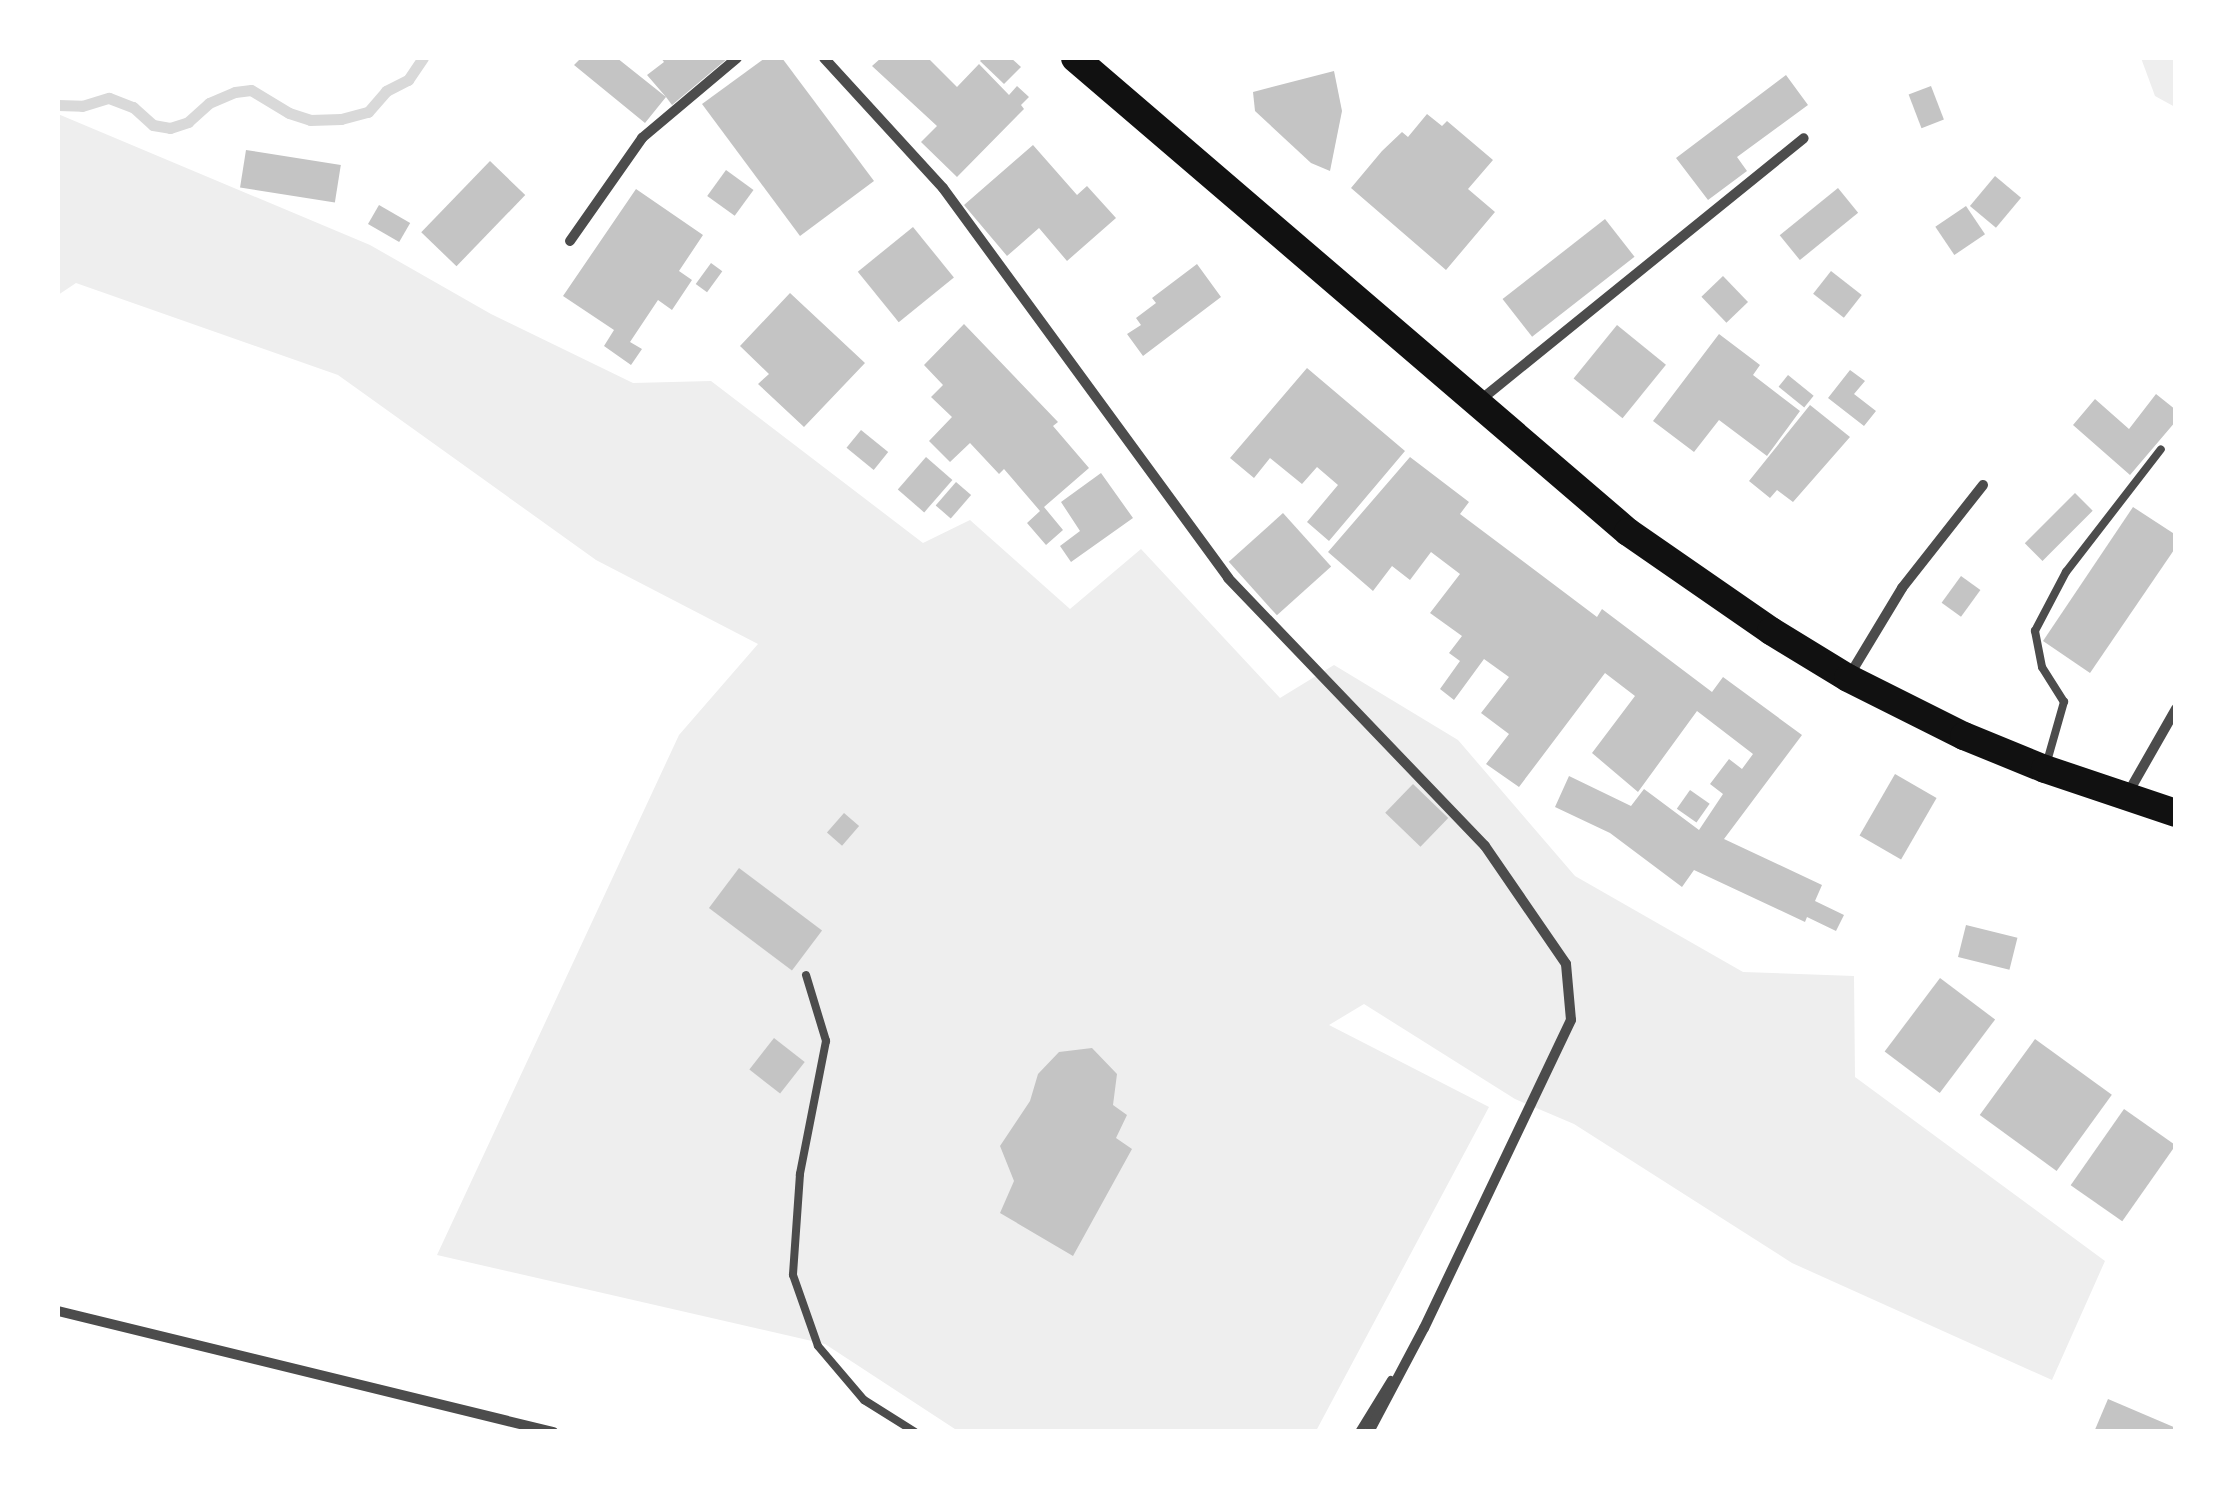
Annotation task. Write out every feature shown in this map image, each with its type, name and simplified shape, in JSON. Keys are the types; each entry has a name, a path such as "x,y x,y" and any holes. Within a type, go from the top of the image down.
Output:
{"highway":[{"path":"1076,58 1628,532 1771,631 1848,678 1964,736 2045,770 2176,813"}],"street":[{"path":"570,241 642,138 738,58"},
{"path":"824,58 943,188 1228,578 1485,846 1566,964 1571,1020 1424,1328 1368,1432"},
{"path":"1477,403 1804,138"},
{"path":"1848,678 1902,588 1983,485"},
{"path":"2126,798 2176,709"},
{"path":"58,1311 553,1432"}],"lane":[{"path":"2045,770 2064,702 2042,667 2035,630 2066,572 2161,449"},
{"path":"806,975 826,1040 800,1174 793,1275 818,1346 864,1400 915,1432"},
{"path":"1359,1432 1424,1328"}],"shaded area":[{"path":"2141,58 2175,58 2175,107 2155,96"},
{"path":"58,114 370,245 491,314 633,383 711,381 923,543 970,520 1070,609 1141,549 1280,698 1334,665 1458,740 1575,876 1743,972 1854,976 1855,1077 2105,1261 2052,1380 1792,1263 1574,1124 1515,1099 1364,1004 1329,1025 1489,1107 1316,1431 958,1431 825,1344 437,1255 679,735 758,644 596,560 338,375 76,283 58,295"}],"building":[{"path":"581,58 617,58 666,97 645,123 574,65"},
{"path":"661,58 728,58 672,105 647,75 664,62"},
{"path":"765,58 782,58 874,181 800,236 702,104"},
{"path":"881,58 928,58 957,87 979,64 1009,95 1017,86 1029,97 1021,105 1024,109 957,177 921,142 937,126 872,66"},
{"path":"1011,58 1021,67 1004,84 980,61"},
{"path":"1334,71 1342,111 1330,171 1311,163 1255,111 1253,92"},
{"path":"1786,75 1808,105 1737,157 1747,171 1708,200 1676,158"},
{"path":"1931,86 1944,120 1921,128 1909,95"},
{"path":"1427,114 1442,126 1447,121 1493,160 1468,189 1495,212 1446,270 1351,188 1382,151 1402,132 1408,137"},
{"path":"1033,145 1077,195 1087,186 1116,218 1067,261 1039,228 1007,256 964,205"},
{"path":"246,150 341,165 335,203 240,188"},
{"path":"490,161 525,195 456,266 421,232"},
{"path":"726,170 754,190 735,216 707,196"},
{"path":"1995,176 2021,198 1996,228 1970,206"},
{"path":"1838,188 1858,213 1800,260 1780,235"},
{"path":"636,189 703,235 679,271 692,280 672,310 658,300 630,342 642,349 631,365 604,346 614,330 563,296"},
{"path":"379,205 410,223 399,242 368,224"},
{"path":"1966,206 1985,234 1954,255 1935,227"},
{"path":"1605,219 1635,257 1532,337 1503,299"},
{"path":"913,227 954,278 899,322 858,272"},
{"path":"711,263 722,271 707,292 696,284"},
{"path":"1197,264 1221,297 1143,356 1127,334 1141,325 1136,318 1156,303 1152,298"},
{"path":"1831,271 1862,295 1844,318 1813,294"},
{"path":"1723,276 1748,302 1726,323 1701,297"},
{"path":"790,293 865,363 804,427 758,384 769,374 740,346"},
{"path":"964,324 1058,422 1053,426 1089,468 1044,507 1063,530 1046,545 1027,523 1040,511 1004,469 999,474 970,443 950,462 929,441 952,417 931,397 943,385 924,365"},
{"path":"1617,325 1666,365 1623,418 1574,379"},
{"path":"1719,334 1760,365 1753,375 1800,411 1767,456 1719,420 1694,452 1653,421"},
{"path":"1307,368 1405,451 1329,541 1307,522 1338,485 1317,467 1302,484 1270,458 1254,478 1230,458"},
{"path":"1850,370 1865,381 1854,394 1876,411 1864,426 1828,398"},
{"path":"1788,375 1814,396 1804,407 1779,387"},
{"path":"2156,394 2176,410 2176,421 2130,475 2073,425 2095,399 2129,429"},
{"path":"1810,405 1850,437 1793,502 1777,490 1770,498 1749,481"},
{"path":"861,430 888,452 874,470 847,448"},
{"path":"926,457 952,480 924,512 898,489"},
{"path":"1410,457 1469,502 1460,514 1597,617 1602,609 1712,692 1723,677 1802,735 1724,839 1822,885 1815,901 1844,915 1836,931 1807,917 1805,922 1694,870 1682,887 1610,833 1555,807 1569,776 1631,806 1644,789 1699,830 1723,794 1710,784 1729,759 1742,769 1753,754 1697,711 1638,792 1592,753 1635,696 1605,673 1519,787 1486,764 1509,734 1481,713 1509,677 1484,659 1454,700 1440,689 1460,661 1449,653 1462,636 1430,613 1460,574 1431,552 1410,580 1392,566 1373,591 1328,552"},
{"path":"1101,473 1133,518 1071,562 1060,546 1080,531 1061,502"},
{"path":"956,482 971,495 951,519 936,505"},
{"path":"2075,493 2093,511 2042,561 2025,543"},
{"path":"2133,507 2176,535 2176,547 2090,673 2043,641"},
{"path":"1283,513 1331,567 1277,615 1229,562"},
{"path":"1961,576 1980,590 1961,617 1942,603"},
{"path":"1895,774 1937,798 1901,859 1860,835"},
{"path":"1413,784 1448,818 1420,847 1385,813"},
{"path":"1690,790 1710,804 1696,823 1677,809"},
{"path":"844,813 859,826 842,846 827,833"},
{"path":"739,868 822,931 792,971 709,908"},
{"path":"1966,925 2017,938 2009,970 1958,957"},
{"path":"1940,978 1995,1020 1940,1093 1885,1051"},
{"path":"774,1038 805,1062 780,1094 749,1070"},
{"path":"2035,1039 2112,1095 2057,1171 1980,1115"},
{"path":"1092,1048 1117,1074 1113,1105 1127,1115 1116,1138 1132,1149 1073,1256 1000,1213 1014,1181 1000,1146 1030,1101 1038,1074 1059,1052"},
{"path":"2124,1109 2176,1145 2122,1221 2071,1185"},
{"path":"2108,1399 2176,1428 2176,1432 2094,1432"}],"waterway":[{"path":"58,105 82,106 109,98 133,107 153,125 170,128 188,122 209,103 251,90 289,113 310,120 341,119 368,112 386,91 408,80 423,58"}]}
